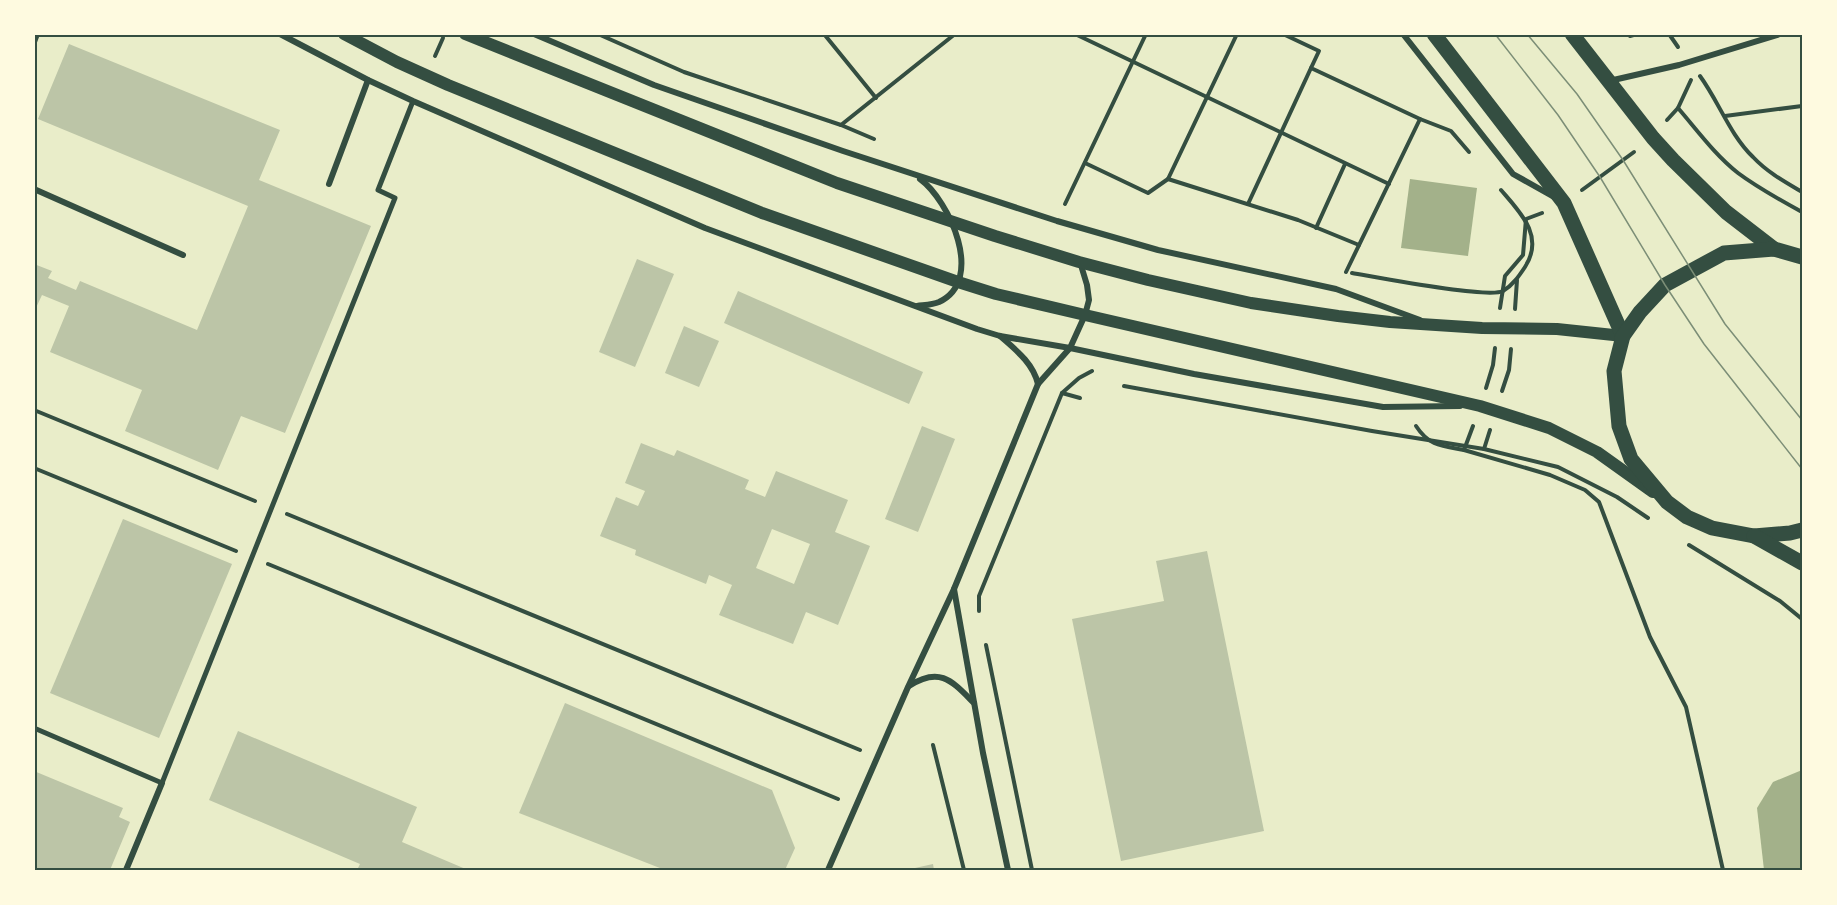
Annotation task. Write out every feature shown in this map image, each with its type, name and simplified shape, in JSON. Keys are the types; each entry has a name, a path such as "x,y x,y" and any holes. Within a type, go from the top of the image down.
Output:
{"main road":[{"path":"344,34 397,62 448,85 762,213 958,282 996,294 1480,406 1549,428 1597,452 1687,517 1712,528 1754,536 1803,530"},
{"path":"465,34 837,183 1079,262 1158,283 1251,303 1338,316 1482,328 1557,329 1623,336"},
{"path":"1434,34 1564,203 1623,336"},
{"path":"1572,34 1673,160 1726,212 1774,249"},
{"path":"1667,502 1631,459 1619,426 1614,371 1623,336 1655,294 1665,285 1724,253 1774,249 1803,257"},
{"path":"1754,536 1803,562"}],"street":[{"path":"34,42 37,34"},
{"path":"280,34 368,81 705,228 1000,336 1194,374 1383,407 1480,406"},
{"path":"534,34 654,85 1057,222 1158,250 1336,289 1434,325"},
{"path":"1403,34 1513,174 1564,203"},
{"path":"1608,81 1689,62 1780,34"},
{"path":"329,184 368,81"},
{"path":"126,870 395,198 378,190 413,101"},
{"path":"913,174 936,193 952,221 957,233 961,270 958,282 948,296 929,305 913,306"},
{"path":"34,189 183,255"},
{"path":"828,870 908,687 954,589 1038,384 1070,348 1085,315 1089,300 1087,285 1079,262"},
{"path":"1000,336 1032,367 1038,384"},
{"path":"954,589 983,753 1008,870"},
{"path":"908,687 920,679 931,677 950,680 974,704"},
{"path":"34,728 162,783"}],"path":[{"path":"598,34 684,72 841,125 876,140"},
{"path":"824,34 876,98"},
{"path":"841,125 955,34"},
{"path":"1075,34 1389,184"},
{"path":"1057,222 1146,34"},
{"path":"1084,163 1148,193 1168,178 1236,34"},
{"path":"1248,204 1319,51 1283,34"},
{"path":"1629,34 1630,36 1637,34"},
{"path":"1689,62 1712,93 1738,138 1753,157 1779,179 1803,192"},
{"path":"1311,68 1451,131 1473,158"},
{"path":"1725,116 1803,106"},
{"path":"1678,108 1737,172 1803,212"},
{"path":"1346,272 1420,119"},
{"path":"1316,228 1345,164"},
{"path":"1168,178 1316,228 1359,246"},
{"path":"1496,184 1526,219 1532,238 1532,251 1528,261 1517,279 1503,291"},
{"path":"981,621 979,596 1062,393 1079,378 1100,368"},
{"path":"34,410 878,757"},
{"path":"1413,422 1422,435 1432,443 1464,450"},
{"path":"1484,449 1558,467 1617,497 1653,521"},
{"path":"34,468 856,806"},
{"path":"1688,545 1780,601 1803,619"},
{"path":"985,644 1032,870"},
{"path":"933,745 964,870"}],"shaded area":[{"path":"1410,179 1477,188 1468,256 1401,248"},
{"path":"1802,770 1802,870 1764,870 1757,808 1773,782"}],"building":[{"path":"69,44 280,130 259,180 371,226 285,433 241,416 218,470 125,431 142,390 50,352 69,306 42,295 34,312 34,264 52,271 48,278 76,290 80,281 197,330 248,206 38,119"},
{"path":"637,259 674,274 635,367 599,352"},
{"path":"738,291 923,372 909,404 724,323"},
{"path":"684,326 719,341 699,387 665,373"},
{"path":"922,426 955,439 918,532 885,519"},
{"path":"641,443 674,456 677,450 749,480 745,489 765,497 776,471 848,500 835,532 870,546 838,625 806,612 793,644 719,615 732,585 709,575 706,584 635,555 636,550 600,536 616,497 638,506 645,491 625,483","holes":["772,529 810,544 794,584 756,568"]},
{"path":"123,519 232,564 159,738 50,693"},
{"path":"1207,551 1264,831 1121,861 1072,619 1164,601 1156,561"},
{"path":"565,703 772,790 795,848 785,870 665,870 519,813"},
{"path":"238,731 417,807 402,842 468,870 357,870 360,864 209,800"},
{"path":"34,771 123,808 119,817 130,822 110,870 34,870"},
{"path":"933,864 934,870 906,870"}],"tram line":[{"path":"1495,34 1558,115 1600,177 1665,285 1704,344 1802,469"},
{"path":"1527,34 1577,94 1623,160 1725,324 1802,420"}]}
